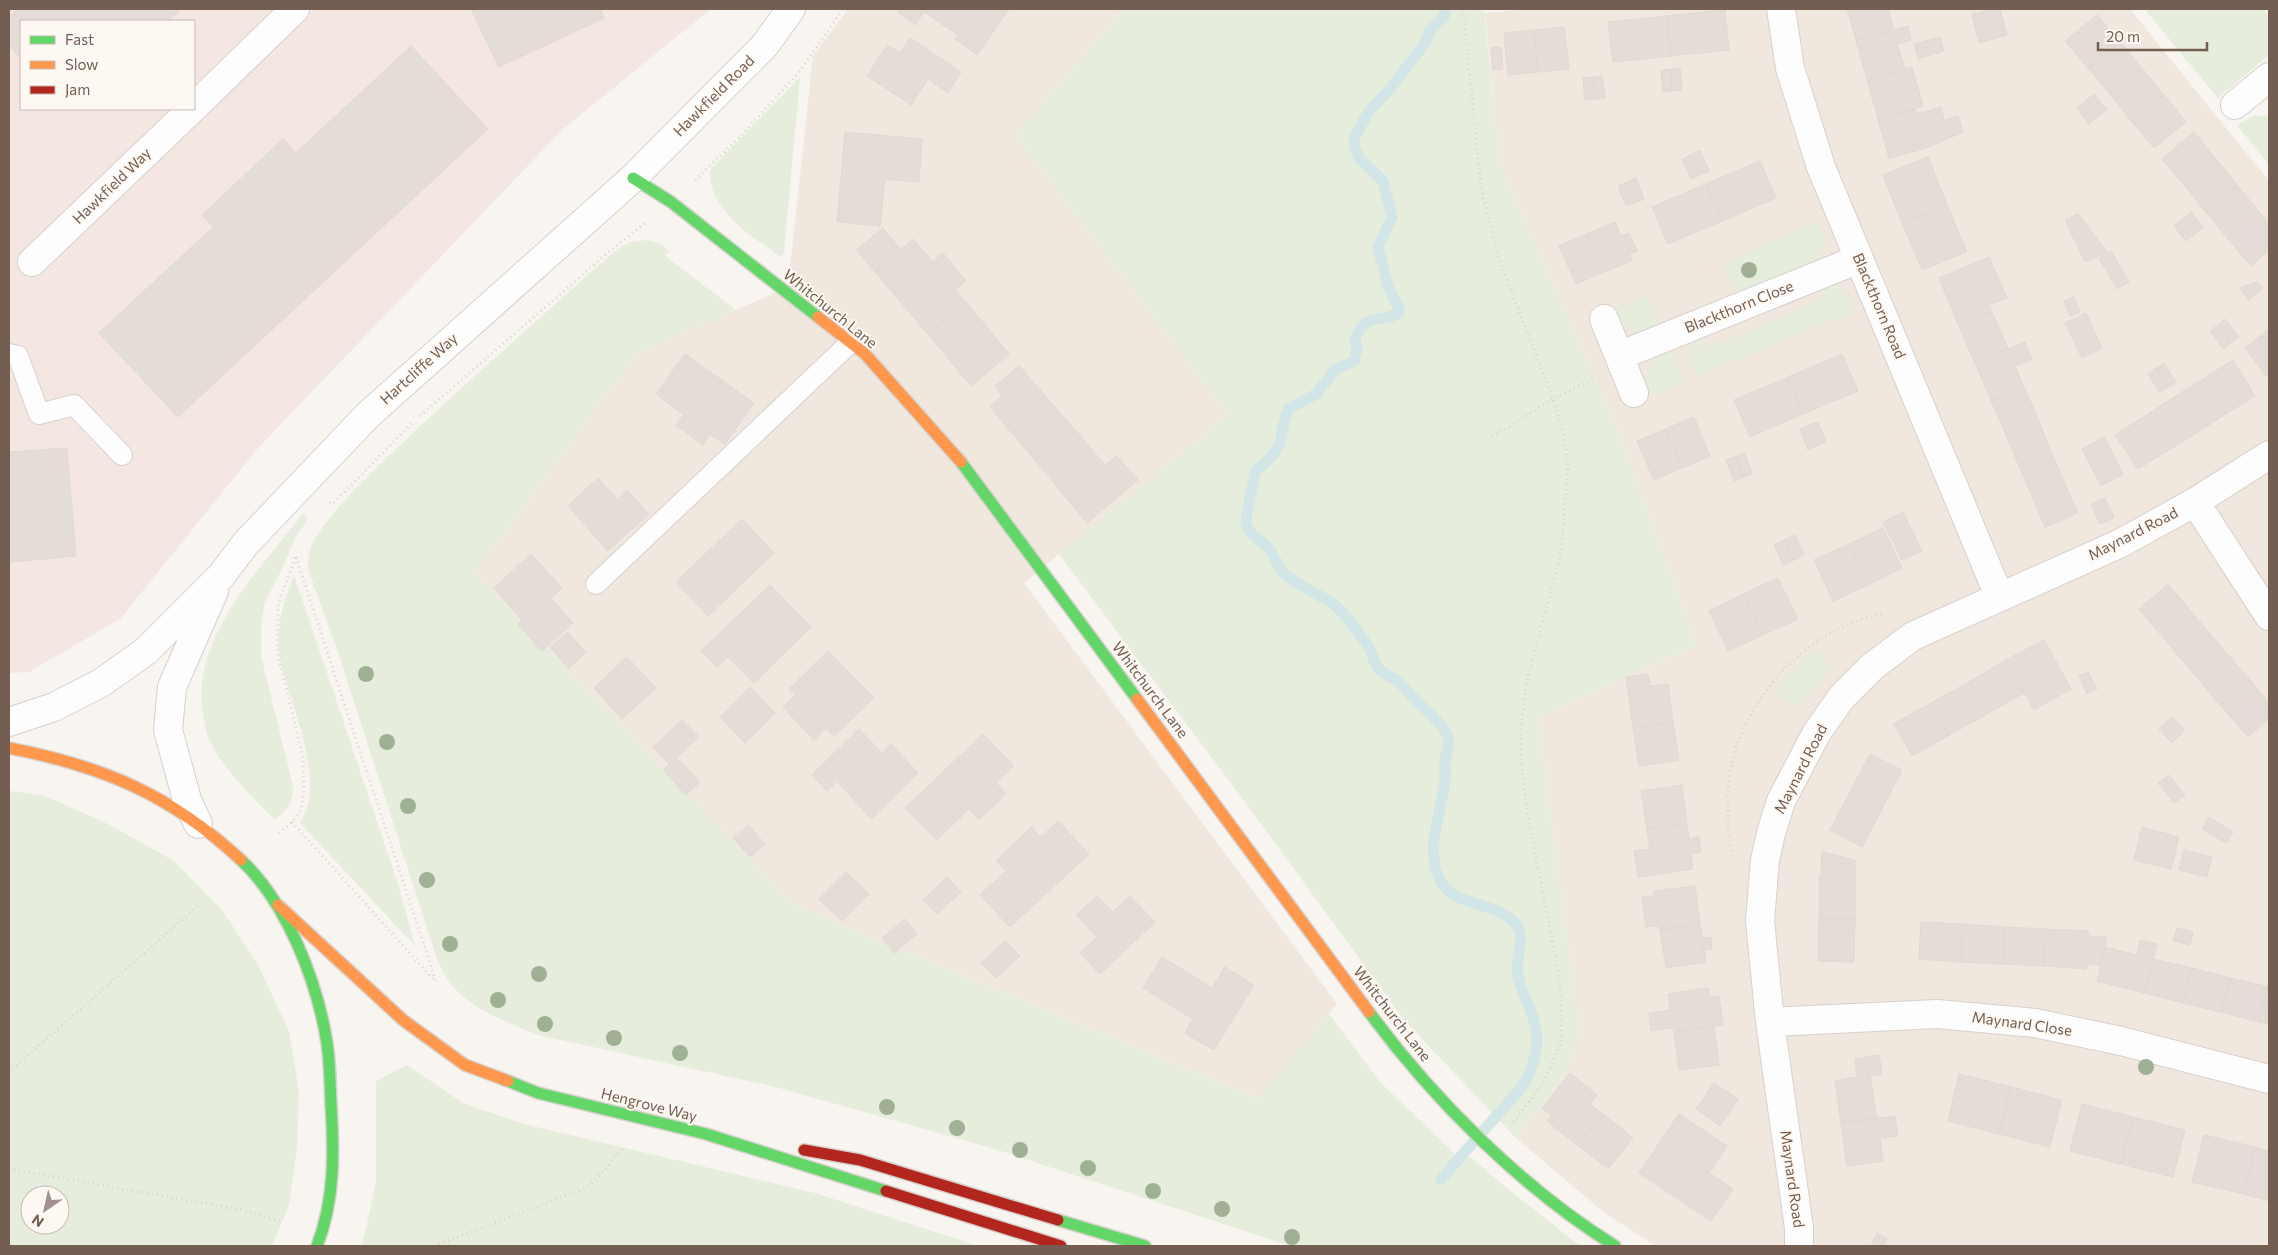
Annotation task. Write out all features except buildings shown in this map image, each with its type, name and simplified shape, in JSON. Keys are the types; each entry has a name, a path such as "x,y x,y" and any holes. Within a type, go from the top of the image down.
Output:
{"main road":[{"name":"Whitchurch Lane","path":"633,178 671,202 865,354 960,460 1399,1052 1489,1147 1575,1221 1615,1246"},
{"path":"9,748 45,755 102,771 147,792 198,824 245,863 278,905 306,968 327,1042 335,1168 330,1207 317,1246"},
{"name":"Hengrove Way","path":"278,905 403,1020 465,1065 538,1093 706,1134 1061,1246"},
{"path":"706,1134 860,1160 1145,1246"}],"street":[{"name":"Hawkfield Way","path":"195,106 296,9"},
{"name":"Hawkfield Road","path":"633,178 765,45 791,9"},
{"name":"Blackthorn Road","path":"1781,9 1790,68 1821,166 1999,596"},
{"path":"2235,105 2267,85"},
{"name":"Hawkfield Way","path":"32,262 191,110"},
{"name":"Hartcliffe Way","path":"9,722 54,707 102,682 146,651 221,576 246,543 368,415 633,178"},
{"name":"Blackthorn Close","path":"1619,356 1859,259"},
{"path":"1604,319 1634,392"},
{"name":"Maynard Road","path":"1799,1246 1800,1228 1770,1022 1760,921 1764,860 1781,801 1816,734 1841,698 1873,666 1913,636 2121,543 2195,502 2269,455"},
{"path":"2195,502 2269,616"},
{"name":"Hartcliffe Way","path":"198,824 187,800 168,730 172,687 221,576"},
{"name":"Maynard Close","path":"1770,1022 1937,1014 2035,1023 2121,1041 2269,1079"}],"lane":[{"path":"596,584 850,343"},
{"path":"9,354 18,356 39,414 74,406 122,455"}],"path":[{"path":"333,504 411,424 610,250 671,202 739,138 800,71 843,9"},
{"path":"1463,9 1481,188 1499,259 1553,399 1563,431 1568,461 1562,548 1526,685 1521,726 1520,759 1526,806 1560,980 1562,1040 1544,1080 1489,1147"},
{"path":"1492,437 1553,399 1595,378 1619,356"},
{"path":"279,833 292,822 301,810 304,793 303,757 277,651 278,604 296,557 436,982 292,822"},
{"path":"9,1072 200,904"},
{"path":"434,1246 586,1188 606,1170 624,1144"},
{"path":"9,1169 243,1210 282,1222"}],"shaded area":[{"path":"9,9 711,9 563,129 259,447 120,619 29,672 9,673"},
{"path":"848,9 1124,9 1015,135 1228,415 1024,583 1337,1004 1259,1099 794,905 475,573 636,354 788,287 813,56"},
{"path":"1531,9 2130,9 2269,181 2269,1246 1656,1246 1606,1214 1516,1138 1567,1073 1580,1034 1538,717 1697,645 1616,426 1500,164 1485,13"}],"green space":[{"path":"1124,9 1484,9 1500,164 1616,426 1697,645 1538,717 1580,1034 1567,1073 1516,1138 1405,1021 1245,802 1059,554 1228,415 1015,135"},
{"path":"2149,9 2263,9 2269,17 2269,55 2218,98 2146,11"},
{"path":"800,77 784,252 781,257 745,231 724,210 716,198 711,185 710,170"},
{"path":"2255,115 2269,117 2269,165 2237,125"},
{"path":"1817,222 1824,243 1819,258 1815,262 1736,294 1723,263"},
{"path":"647,240 662,244 669,251 665,256 736,310 636,354 475,573 794,905 1258,1099 1329,1014 1380,1082 1459,1158 1471,1157 1580,1246 1290,1246 998,1150 776,1087 538,1035 490,1014 458,992 449,982 438,962 339,655 308,569 310,551 318,534 351,493 439,409 616,250 630,242"},
{"path":"1831,285 1840,287 1839,290 1848,296 1855,311 1697,376 1691,363 1689,343 1700,338 1709,348 1821,300 1823,287"},
{"path":"1647,294 1659,325 1652,329 1639,331 1627,326 1613,309"},
{"path":"1672,351 1685,381 1651,396 1647,380 1649,368 1657,358"},
{"path":"303,513 308,519 296,536 265,602 261,622 261,656 293,786 292,797 288,806 275,820 240,784 216,752 207,733 202,690 206,662 217,634 231,608 248,583"},
{"path":"294,575 399,887 415,946 300,823 308,805 310,784 308,762 283,672 278,643 282,613"},
{"path":"1814,650 1831,667 1798,707 1773,689"},
{"path":"9,791 43,795 108,824 174,861 222,910 257,963 289,1031 299,1092 297,1147 289,1205 272,1246 9,1246"},
{"path":"407,1065 463,1103 524,1124 815,1193 978,1246 362,1246 376,1183 376,1081"}],"waterway":[{"path":"1441,1179 1522,1087 1536,1052 1537,1040 1534,1022 1521,988 1517,971 1520,933 1513,921 1504,914 1453,894 1445,888 1439,878 1435,866 1434,842 1445,778 1445,761 1449,745 1444,729 1401,684 1379,669 1370,649 1337,607 1285,574 1269,549 1250,532 1246,524 1255,472 1272,456 1280,444 1288,409 1316,394 1336,369 1354,361 1357,350 1355,339 1359,330 1364,325 1375,319 1399,313 1399,308 1389,289 1378,247 1392,217 1383,181 1359,158 1355,149 1354,138 1369,111 1389,90 1426,42 1429,32 1444,17 1445,9"}],"traffic: fast":[{"path":"633,178 671,202 818,317"},
{"path":"961,462 1137,699"},
{"path":"241,860 272,898 298,944 316,994 327,1043 333,1158 327,1211 317,1246"},
{"path":"1369,1012 1422,1078 1513,1170 1580,1223 1615,1246"},
{"path":"508,1081 538,1093 706,1134 886,1191"},
{"path":"1058,1220 1145,1246"}],"traffic: slow":[{"path":"818,317 865,354 961,462"},
{"path":"1137,699 1369,1012"},
{"path":"9,748 74,764 133,786 161,800 188,817 241,860"},
{"path":"278,905 403,1020 465,1065 508,1081"}],"traffic: jam":[{"path":"804,1150 860,1160 1058,1220"},
{"path":"886,1191 1061,1246"}]}
